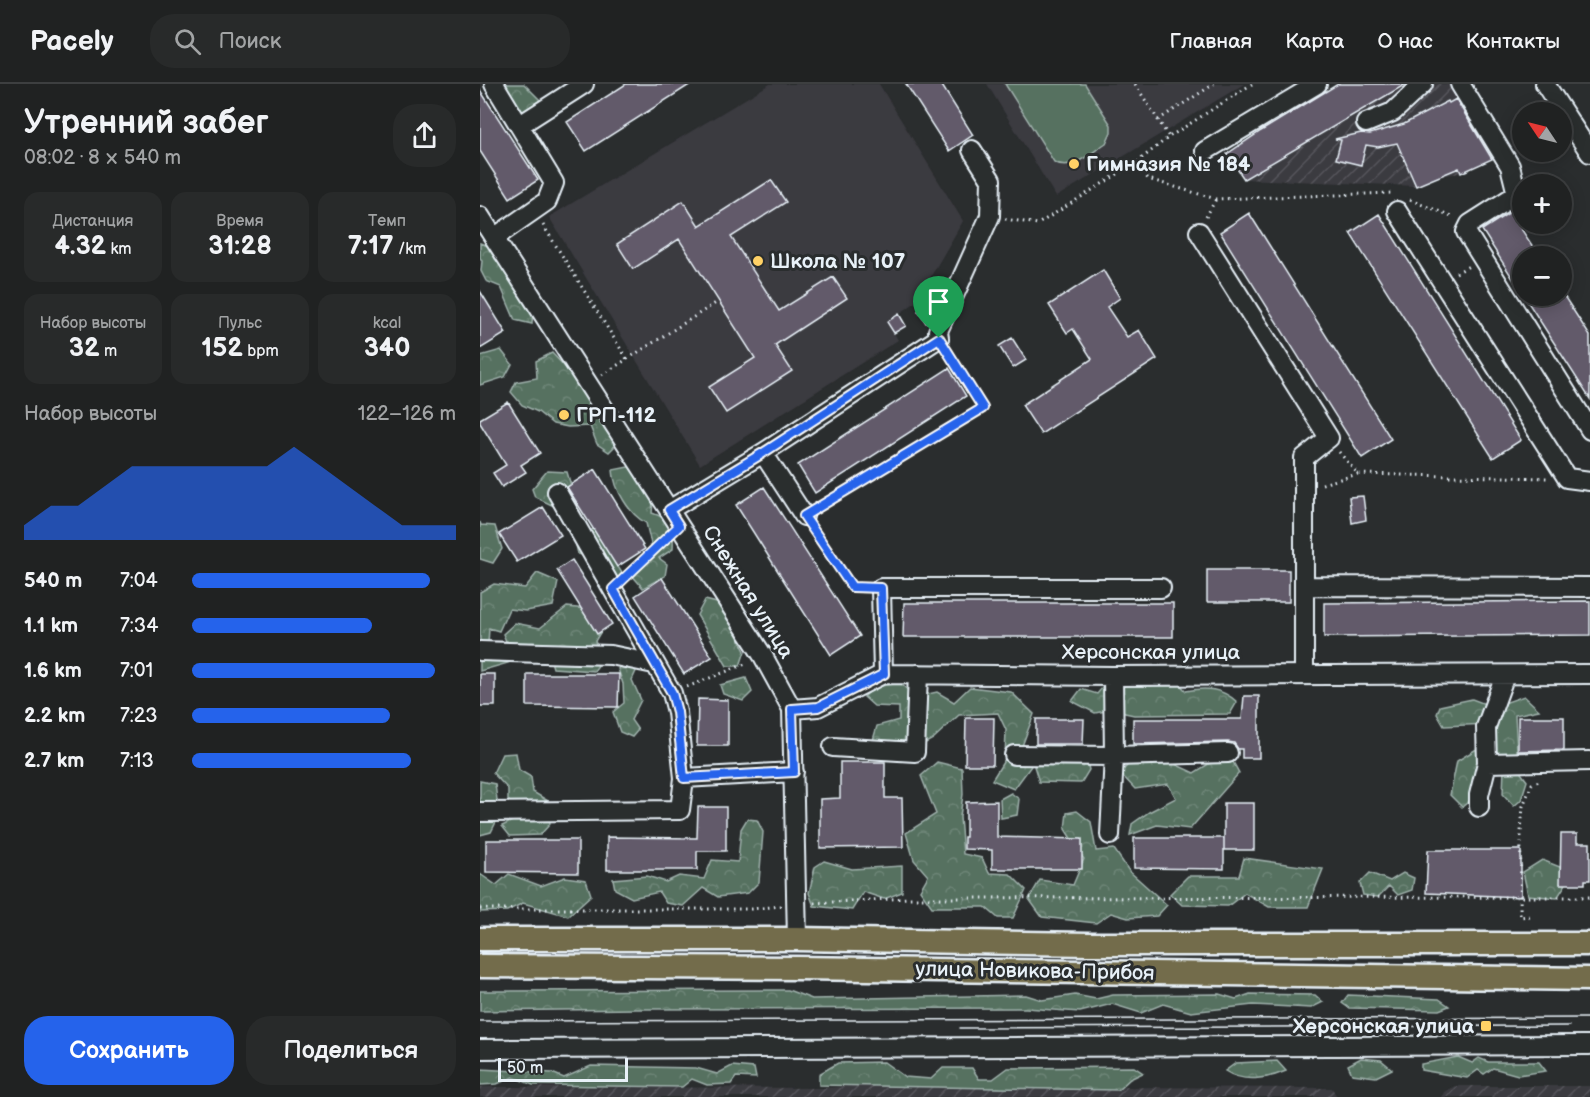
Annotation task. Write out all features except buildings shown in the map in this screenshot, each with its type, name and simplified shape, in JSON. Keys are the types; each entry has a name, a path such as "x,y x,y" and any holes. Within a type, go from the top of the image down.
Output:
{"main road":[{"name":"улица Новикова-Прибоя","path":"480,939 797,939 1089,944 1590,944"},
{"name":"улица Новикова-Прибоя","path":"480,966 810,968 1590,979"}],"street":[{"path":"485,227 534,211 547,201 554,183 494,84"},
{"path":"519,125 584,84"},
{"path":"1205,151 1317,84"},
{"path":"1366,123 1393,112 1423,84"},
{"path":"1461,84 1510,166 1517,194 1470,224 1466,232 1590,430"},
{"path":"1545,84 1590,153"},
{"path":"669,510 763,453 939,338 938,331 990,216 991,180 972,150"},
{"path":"1398,200 1442,281 1567,478 1590,481"},
{"name":"Снежная улица","path":"485,227 763,657 792,709 797,939"},
{"path":"1199,232 1329,438 1304,458 1304,674"},
{"path":"763,453 804,516"},
{"path":"480,812 680,810 684,778 677,712 672,693 557,492"},
{"path":"1305,586 1590,587"},
{"path":"884,674 881,588 1161,588"},
{"path":"480,651 611,655 654,664"},
{"name":"Херсонская улица","path":"792,709 818,707 884,674 1113,676 1590,674"},
{"path":"833,747 915,752 918,674"},
{"path":"1479,807 1479,795 1487,763 1486,727 1505,675"},
{"path":"1110,835 1114,756 1113,676"},
{"path":"1014,755 1114,756 1228,753"},
{"path":"1487,763 1590,761"},
{"path":"684,778 794,772"},
{"path":"480,1049 1590,1045"}],"path":[{"path":"1134,84 1169,137"},
{"path":"1158,120 1214,84"},
{"path":"990,216 1038,224 1137,162 1169,137 1252,84"},
{"path":"1137,162 1148,179 1216,199 1398,200 1470,224"},
{"path":"534,211 627,359"},
{"path":"1442,281 1482,258"},
{"path":"588,384 718,301"},
{"path":"881,588 852,587 804,516 983,408 939,338"},
{"path":"1329,438 1358,474"},
{"path":"1304,489 1358,474 1567,478"},
{"path":"613,589 679,526"},
{"path":"672,693 763,657"},
{"path":"1530,916 1520,917 1523,806 1532,784 1541,779"},
{"path":"480,909 751,909 796,904 909,898 1590,897"}],"shaded area":[{"name":"Школа № 107","path":"770,84 879,84 963,221 916,302 899,314 906,326 894,333 898,340 700,465 549,217"},
{"name":"Гимназия № 184","path":"987,84 1244,84 1056,197"},
{"path":"1338,84 1453,84 1494,158 1461,173 1439,176 1416,186 1244,179 1227,154 1261,131 1260,129"},
{"path":"852,1086 1332,1088 1337,1097 480,1097 480,1087 822,1088"},
{"path":"1455,1086 1590,1086 1590,1097 1442,1097 1444,1092"}],"green space":[{"path":"485,84 524,84 540,100 510,123"},
{"path":"1005,84 1085,84 1111,125 1111,132 1106,143 1074,163 1068,165 1054,162"},
{"path":"480,243 491,247 495,259 507,264 533,308 532,324 515,320 501,287 486,281 481,271"},
{"path":"501,350 512,364 505,377 480,385 480,356"},
{"path":"552,353 583,386 589,407 612,430 614,447 609,452 597,444 590,426 568,427 553,424 538,412 522,405 511,392 516,382 537,378 536,361"},
{"path":"633,466 653,502 652,513 668,522 673,536 673,549 659,558 667,564 665,576 643,588 631,574 632,567 654,556 646,523 628,507 616,485 613,470"},
{"path":"547,471 567,472 577,506 564,511 535,497 532,489"},
{"path":"480,522 481,525 495,526 502,549 493,563 480,559"},
{"path":"594,529 622,573 617,580 589,557 578,554 574,537"},
{"path":"537,573 558,582 553,606 526,611 509,609 499,631 489,628 488,644 508,663 480,671 480,592 494,584 525,588"},
{"path":"705,600 721,604 745,651 740,666 727,666 697,615"},
{"path":"567,607 596,610 606,623 595,641 602,660 594,671 553,668 547,647 509,648 503,634 515,623 540,628"},
{"path":"625,660 637,669 632,680 641,700 631,720 638,730 632,737 620,732 613,712 624,703 623,684 618,669"},
{"path":"746,678 752,692 743,701 723,694 720,685"},
{"path":"1162,678 1174,678 1186,691 1200,689 1220,691 1237,702 1230,714 1134,715 1111,710 1095,713 1072,701 1081,689 1097,694 1108,681 1151,686"},
{"path":"900,683 915,697 937,692 954,702 970,687 1011,692 1034,714 1022,746 1031,766 1014,789 992,780 1005,759 1006,730 998,713 959,715 933,739 915,749 877,743 873,740 877,726 899,720 899,707 874,706 864,697 874,687"},
{"path":"1524,696 1539,710 1515,715 1518,769 1527,781 1521,800 1514,806 1503,794 1504,769 1488,760 1473,798 1462,807 1450,795 1457,761 1488,742 1488,724 1444,726 1437,714 1440,706 1472,699 1493,707"},
{"path":"516,753 519,770 531,777 533,792 548,801 550,824 540,835 510,836 502,826 523,816 508,800 508,789 493,773 502,754"},
{"path":"1166,760 1194,773 1215,760 1232,760 1239,773 1190,829 1157,825 1130,835 1132,824 1176,798 1168,784 1135,789 1120,773 1131,762"},
{"path":"937,762 962,768 963,794 960,817 963,854 982,858 989,873 1010,874 1026,890 1013,918 998,918 985,907 932,907 920,890 928,876 914,860 906,833 936,814 921,776"},
{"path":"1062,762 1087,762 1089,770 1081,783 1039,782 1034,766"},
{"path":"480,781 495,784 499,816 491,832 480,835"},
{"path":"1011,793 1019,799 1017,815 1001,818 1000,799"},
{"path":"1077,811 1091,822 1096,851 1114,849 1129,871 1167,905 1157,916 1128,918 1111,913 1096,923 1042,917 1029,899 1040,880 1073,885 1084,859 1065,829 1067,813"},
{"path":"747,819 757,820 763,832 759,882 748,893 718,897 703,888 683,906 666,903 659,892 632,898 615,889 613,879 647,876 666,882 679,876 704,879 712,860 738,862 741,829"},
{"path":"1244,858 1323,869 1308,907 1269,907 1245,893 1228,906 1182,905 1170,894 1188,876 1239,876"},
{"path":"1542,860 1560,867 1566,884 1557,898 1528,895 1523,872"},
{"path":"824,861 852,869 902,866 902,892 884,899 863,892 852,910 814,906 809,893 815,867"},
{"path":"1370,873 1390,881 1403,873 1414,878 1412,890 1398,895 1389,886 1378,897 1363,895 1360,883"},
{"path":"480,874 496,885 509,874 541,886 565,877 586,880 591,895 568,916 523,903 507,911 480,912"},
{"path":"788,990 812,999 1026,995 1042,1000 1075,995 1096,999 1113,995 1219,994 1236,999 1250,994 1315,995 1323,1002 1311,1008 1253,1005 1191,1012 1163,1004 1141,1013 1112,1004 1080,1012 1026,1008 480,1011 480,991"},
{"path":"1348,995 1439,999 1449,1006 1439,1010 1349,1008 1342,1003"},
{"path":"1458,1057 1472,1063 1479,1058 1488,1062 1539,1062 1546,1071 1518,1075 1493,1068 1484,1074 1478,1070 1467,1078 1421,1070 1421,1064"},
{"path":"1361,1058 1381,1060 1392,1069 1376,1077 1352,1074 1348,1065"},
{"path":"1277,1061 1286,1071 1264,1078 1240,1077 1225,1071 1236,1063"},
{"path":"884,1062 905,1077 931,1079 943,1068 972,1068 979,1079 993,1079 1008,1068 1134,1067 1143,1073 1130,1079 1118,1090 819,1085 819,1074 838,1063"},
{"path":"591,1066 696,1068 717,1074 732,1066 754,1068 756,1078 736,1077 731,1084 707,1085 692,1079 682,1087 533,1085 513,1077 497,1084 480,1085 480,1069 552,1073 564,1078"}],"tram line":[{"path":"480,1021 1590,1018"},
{"path":"960,1028 1569,1026"}],"place":[{"name":"Гимназия № 184","path":"1074,164"},
{"name":"Школа № 107","path":"758,261"},
{"name":"ГРП-112","path":"564,415"},
{"name":"Херсонская улица","path":"1486,1026"}],"route":[{"path":"939,338 983,408 804,516 852,587 881,588 884,674 818,707 792,709 794,772 684,778 677,712 672,693 613,589 679,526 669,510 763,453 939,338"}]}
